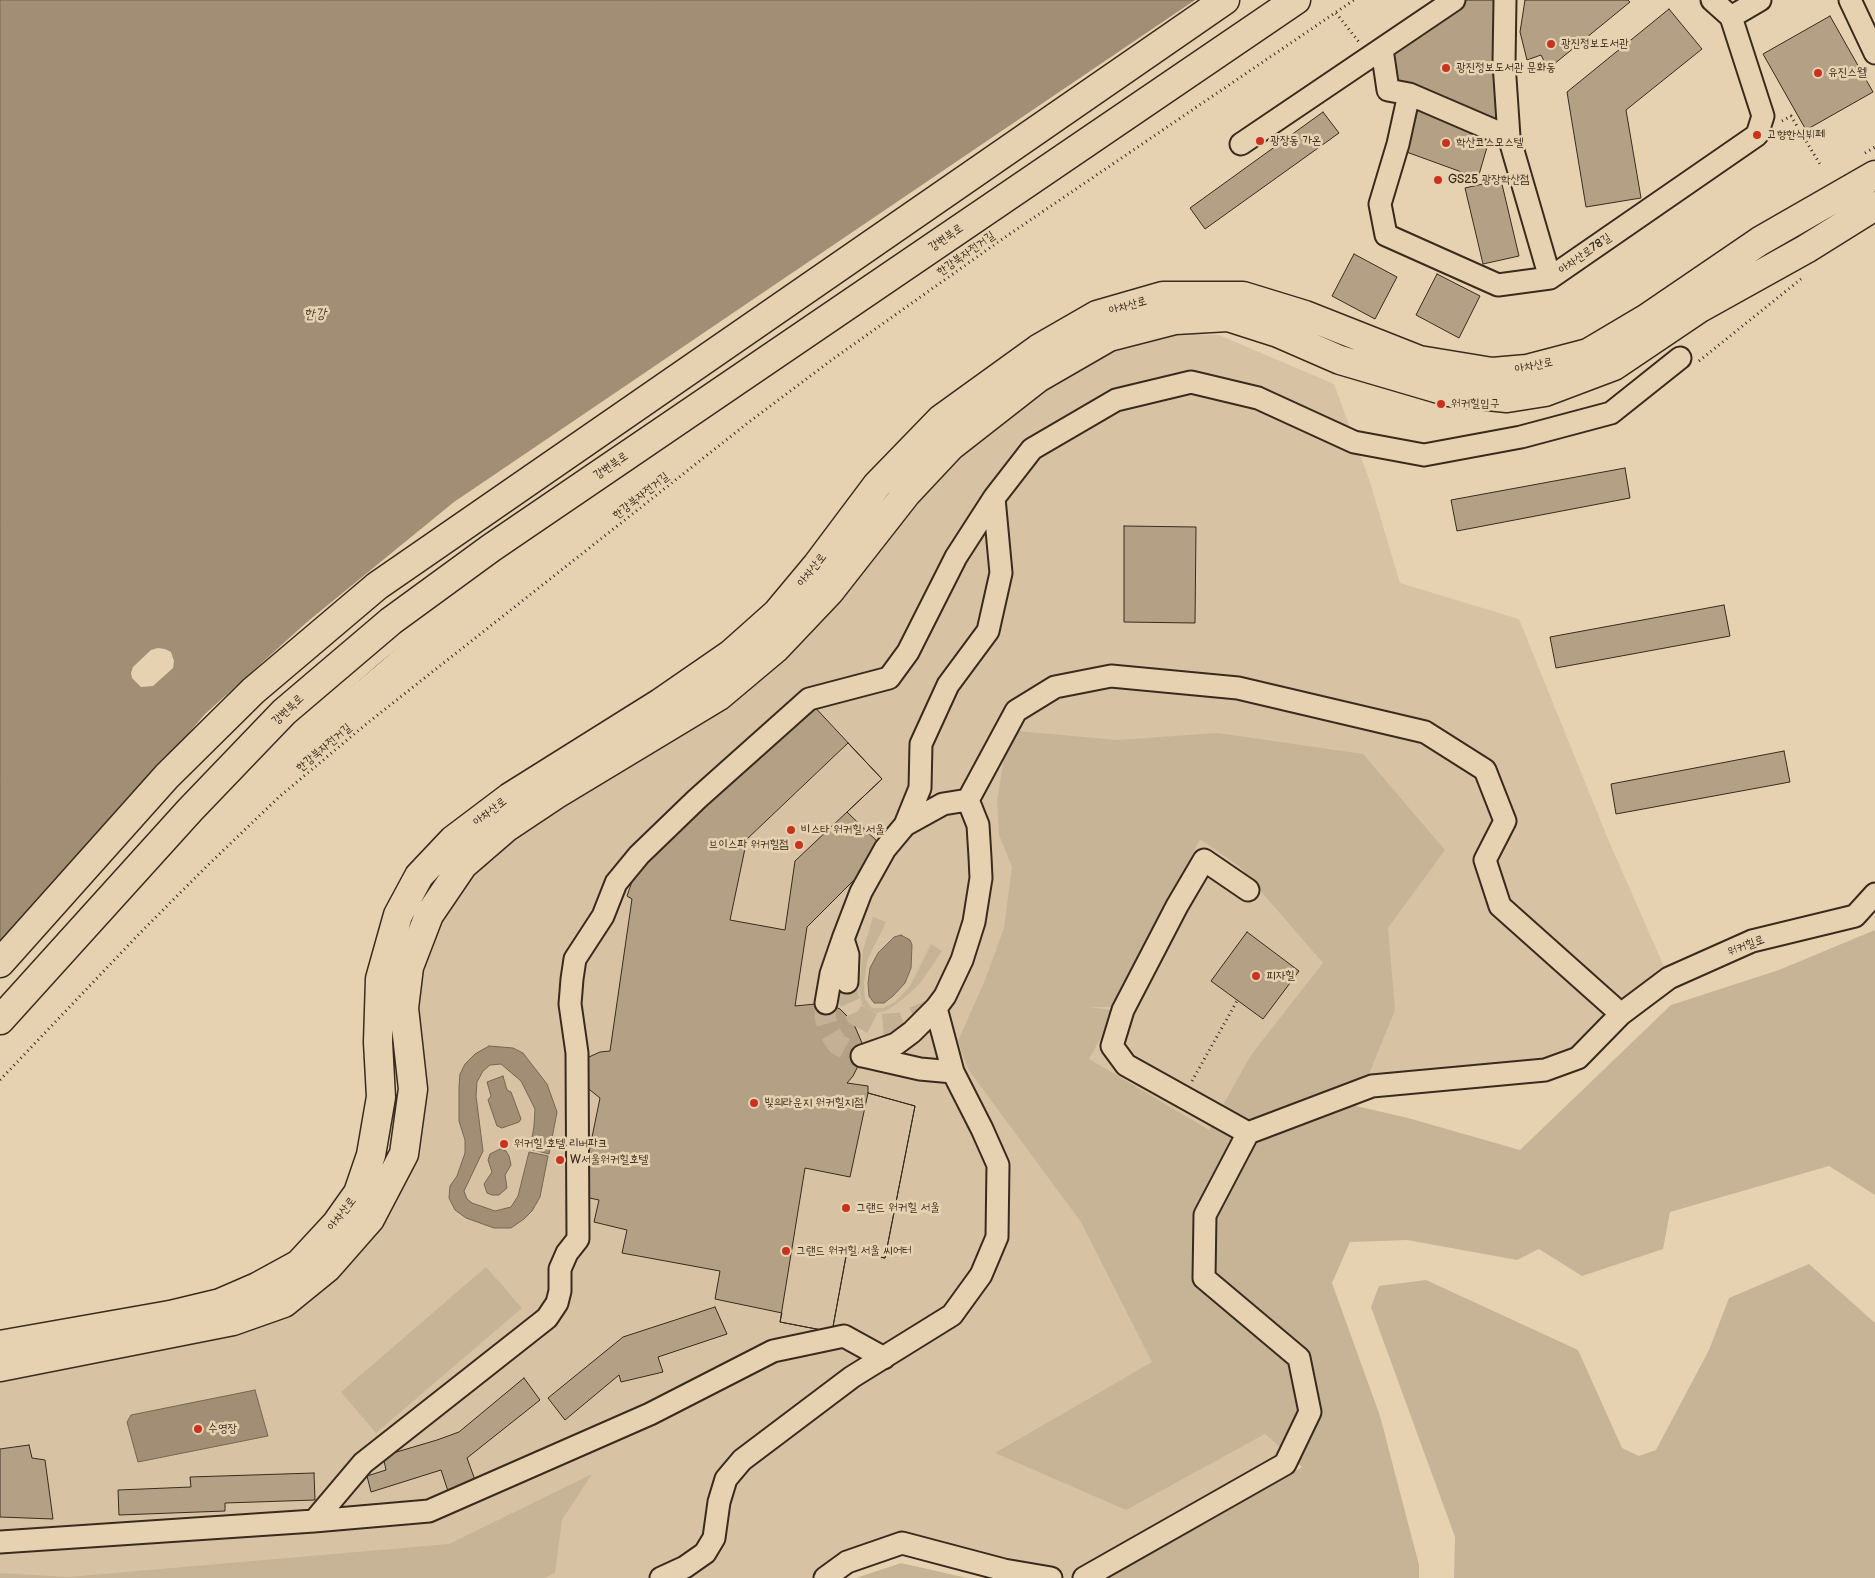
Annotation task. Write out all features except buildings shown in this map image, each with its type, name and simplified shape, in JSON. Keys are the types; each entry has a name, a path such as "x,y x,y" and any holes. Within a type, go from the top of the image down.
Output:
{"main road":[{"path":"0,963 167,776 253,691 377,586 1225,0"},
{"name":"강변북로","path":"0,1020 190,810 284,712 391,620 491,548 1296,0"},
{"name":"아차산로","path":"0,1345 170,1315 220,1303 257,1287 299,1264 336,1224 358,1193 371,1154 381,1097 378,1042 380,979 398,916 419,876 453,840 510,797 660,703 731,654 777,613 817,565 877,485 941,419 1038,349 1097,314 1163,296 1243,296 1305,315 1420,360 1492,372 1527,369 1588,353 1646,318 1760,241 1875,175"},
{"name":"아차산로","path":"0,1367 234,1321 284,1303 327,1268 370,1219 404,1154 413,1089 404,1008 409,967 429,915 463,865 507,827 555,795 718,696 775,649 830,591 906,494 951,446 1038,378 1109,337 1175,320 1228,317 1278,333 1340,360 1449,392 1507,398 1545,392 1614,366 1700,308 1806,249 1875,206"}],"street":[{"path":"1241,144 1454,0"},
{"path":"1505,0 1504,63 1509,137 1550,278"},
{"path":"1712,0 1731,17 1763,116 1757,135"},
{"path":"1731,17 1760,0"},
{"path":"1850,0 1875,53"},
{"path":"1376,53 1388,90 1410,94 1509,137"},
{"name":"아차산로78길","path":"1410,94 1398,144 1380,204 1386,235 1498,285 1550,278 1757,135"},
{"path":"314,1521 363,1463 547,1318 557,1303 560,1291 560,1269 567,1253 578,1239 577,1053 570,1004 572,979 575,959 603,916 616,883 639,855 695,801 809,699 889,678 908,652 956,557 994,498 1032,449 1116,400 1191,382 1258,398 1354,442 1424,455 1521,438 1611,413 1689,360"},
{"path":"826,1003 831,974 861,892 885,849 905,825 920,788 922,744 948,685 988,631 1001,574 994,498"},
{"path":"968,800 1016,711 1055,687 1111,676 1238,688 1425,732 1485,770 1504,821 1485,860 1500,906 1621,1014"},
{"path":"905,825 942,804 968,800"},
{"path":"953,1072 920,1068 862,1056 896,1044 912,1032 945,996 962,960 974,922 981,878 978,825 968,800"},
{"path":"1084,1578 1285,1464 1310,1412 1299,1358 1204,1278 1205,1215 1248,1133 1126,1065 1112,1046 1122,1010 1177,906 1204,860 1248,890"},
{"name":"워커힐로","path":"1248,1133 1372,1086 1545,1070 1578,1058 1621,1014 1669,978 1752,941 1855,916 1875,894"},
{"path":"843,939 848,955 847,982"},
{"path":"661,1578 686,1567 704,1552 714,1538 719,1502 726,1479 742,1460 852,1377 952,1315 981,1275 996,1238 998,1165 953,1072 936,1008"},
{"path":"0,1542 314,1521 429,1511 650,1414 773,1351 844,1336 884,1358"},
{"path":"825,1578 847,1562 902,1543 1004,1570 1051,1578"}],"path":[{"name":"한강북자전거길","path":"0,1080 140,933 206,867 279,797 365,725 748,422 998,242 1354,0"},
{"path":"1336,13 1376,53"},
{"path":"1757,135 1791,116 1821,166"},
{"path":"1689,360 1803,278"},
{"path":"1183,1096 1237,1001"}],"shaded area":[{"path":"1162,333 1219,335 1334,384 1369,479 1400,583 1519,619 1608,839 1669,978 1578,1058 1378,1086 1248,1133 1299,1358 1285,1464 1084,1578 1051,1578 902,1543 825,1578 0,1578 0,1379 239,1332 294,1313 338,1275 388,1219 413,1159 414,1013 418,972 449,901 491,851 723,706 938,476 1046,387 1113,350"},
{"path":"1018,731 1117,740 1218,733 1363,754 1445,850 1388,928 1395,1010 1356,1106 1408,1118 1520,1150 1671,1005 1779,970 1875,930 1875,1195 1829,1166 1670,1212 1663,1249 1582,1276 1539,1249 1517,1260 1407,1240 1350,1242 1332,1283 1380,1416 1419,1565 1419,1578 1098,1578 1210,1521 1302,1467 1265,1434 1126,1510 995,1453 1152,1362 1081,1222 968,1069 958,1041 985,980 1004,928 1012,867 999,835 997,800 1004,758","holes":["1200,839 1240,867 1323,963 1251,1055 1209,1130 1089,1059 1101,1037 1111,1010 1089,1007 1118,1007 1155,927"]},
{"path":"873,917 886,922 867,961 864,984 865,999 872,1008 883,1008 895,1002 910,986 931,944 942,951 921,982 909,994 888,1010 877,1013 869,1011 862,1005 859,988 863,950"},
{"path":"1809,1264 1875,1323 1875,1578 1454,1578 1455,1537 1371,1307 1379,1286 1426,1280 1578,1350 1622,1448 1639,1456 1656,1450 1709,1350 1729,1298"},
{"path":"486,1267 522,1308 376,1433 341,1392"},
{"path":"592,1474 562,1520 555,1573 544,1578 0,1578 0,1573 68,1577 449,1544"},
{"path":"901,1563 967,1578 856,1578"}],"water":[{"name":"한강","path":"0,0 1299,0 827,330 452,601 297,733 107,927 0,1045"},
{"path":"901,935 910,940 912,945 911,968 905,983 893,996 884,1003 874,1003 869,996 870,968 878,953 894,937"},
{"path":"489,1046 513,1048 523,1053 547,1084 557,1112 549,1154 530,1149 535,1109 521,1081 501,1064 490,1065 483,1071 477,1082 476,1096 483,1151 464,1191 467,1199 472,1203 495,1211 511,1207 518,1196 529,1152 548,1156 540,1197 532,1211 511,1228 494,1228 466,1218 455,1210 449,1198 450,1186 457,1176 465,1153 465,1140 459,1121 460,1074 465,1064 475,1054"},
{"path":"503,1076 507,1090 511,1092 521,1119 519,1122 502,1128 497,1126 488,1100 491,1096 487,1082"},
{"path":"500,1149 506,1151 511,1165 505,1175 507,1188 499,1195 492,1195 487,1193 484,1184 492,1172 488,1160 490,1154"},
{"name":"수영장","path":"255,1390 268,1436 138,1462 127,1422 131,1415"}],"pier":[{"path":"1195,0 1301,0 697,426 581,515 454,603 378,664 299,734 108,929 7,1043 0,1048 0,942 117,817 205,714 307,622 454,502"},
{"path":"158,648 171,652 174,661 173,668 153,686 141,687 132,678 133,667 151,650"}],"tunnel":[{"path":"847,982 848,997 856,1015 875,1025 901,1023 935,1008"},
{"path":"826,1003 825,1017 829,1031 837,1044 862,1056"}],"place":[{"name":"광진정보도서관","path":"1551,44"},
{"name":"광진정보도서관 문화동","path":"1446,68"},
{"name":"유진스웰","path":"1818,73"},
{"name":"고향한식뷔페","path":"1757,135"},
{"name":"광장동 가온","path":"1260,141"},
{"name":"학산코스모스텔","path":"1446,143"},
{"name":"GS25 광장학산점","path":"1438,180"},
{"name":"워커힐입구","path":"1441,404"},
{"name":"비스타 워커힐 서울","path":"791,830"},
{"name":"브이스파 워커힐점","path":"799,845"},
{"name":"피자힐","path":"1256,976"},
{"name":"빛의라운지 워커힐지점","path":"754,1103"},
{"name":"워커힐 호텔 리버파크","path":"504,1144"},
{"name":"W서울워커힐호텔","path":"560,1160"},
{"name":"그랜드 워커힐 서울","path":"846,1208"},
{"name":"그랜드 워커힐 서울 씨어터","path":"786,1251"},
{"name":"수영장","path":"198,1429"}]}
